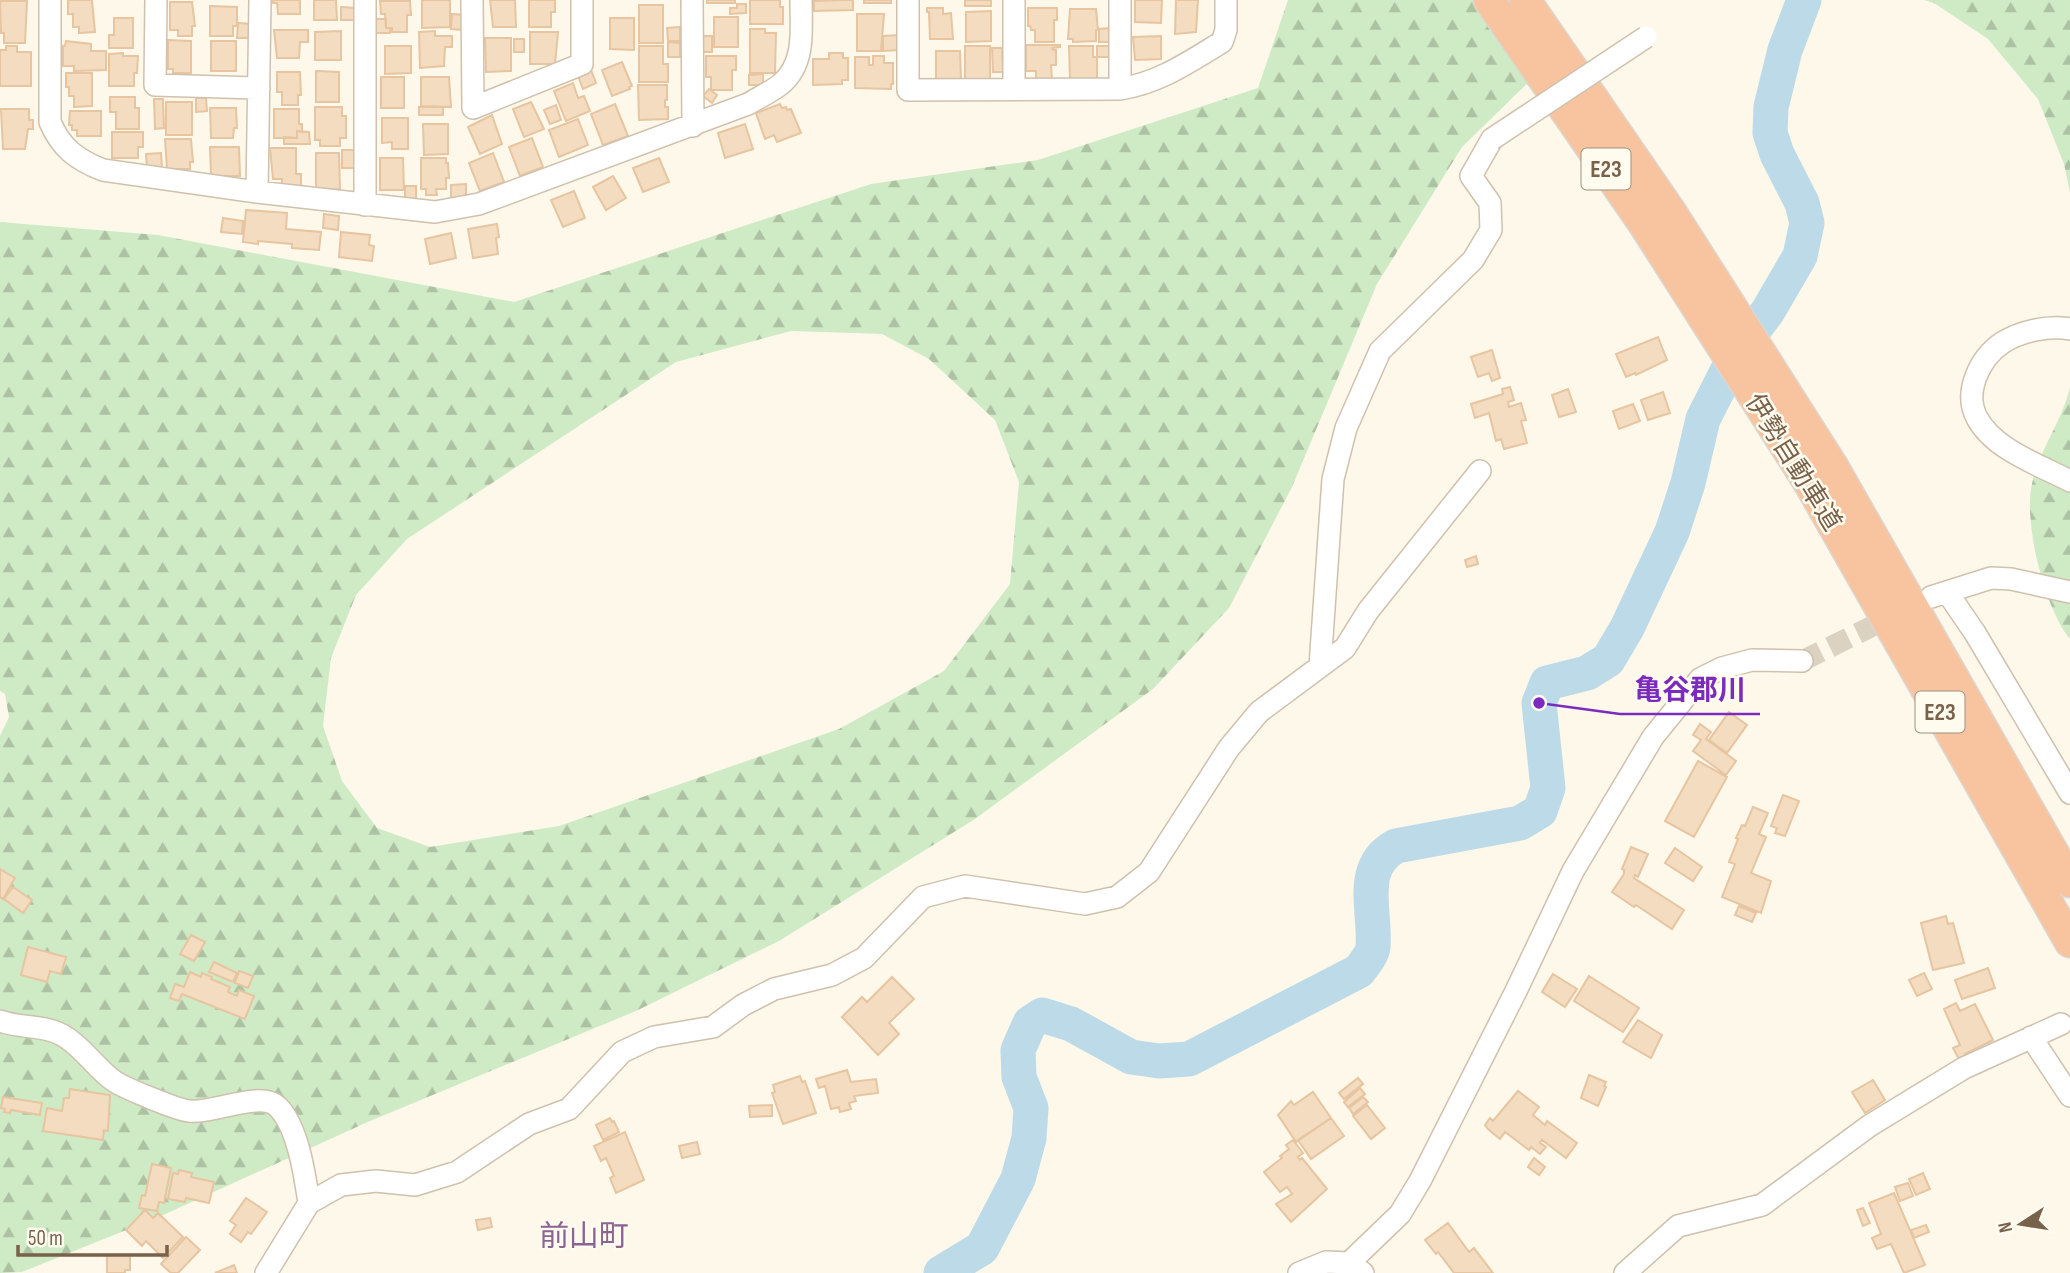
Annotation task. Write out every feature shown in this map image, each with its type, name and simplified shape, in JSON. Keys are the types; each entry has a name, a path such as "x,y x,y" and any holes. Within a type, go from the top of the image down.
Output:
{"highway":[{"name":"伊勢自動車道","path":"1489,0 1645,226 1717,341 1821,474 2070,882"},
{"name":"伊勢自動車道","path":"1525,0 1671,212 1742,324 2070,942"}],"street":[{"path":"50,0 50,122 57,139 84,163 103,170 257,192 435,212 479,204 748,104 781,83 796,67 802,43 801,0"},
{"path":"156,0 155,85 259,88"},
{"path":"257,192 260,0"},
{"path":"365,0 365,205"},
{"path":"472,0 473,108 582,64 582,0"},
{"path":"692,0 693,126"},
{"path":"908,0 908,90 1120,89 1143,85 1164,76 1222,42 1226,30 1226,0"},
{"path":"1014,0 1014,89"},
{"path":"1120,0 1120,89"},
{"path":"1320,666 1333,479 1346,428 1380,351 1473,260 1491,230 1490,203 1471,176 1492,139 1646,37"},
{"path":"2070,329 2058,327 2031,331 2002,343 1978,370 1970,396 1977,419 1999,443 2070,481"},
{"path":"266,1273 309,1203 341,1185 376,1181 415,1185 457,1172 529,1124 569,1109 622,1052 654,1037 713,1027 743,1005 774,989 832,975 864,958 923,897 965,887 1085,904 1117,897 1149,872 1229,748 1259,712 1345,648 1368,611 1480,471"},
{"path":"2070,592 2011,579 1991,578 1939,594 1975,633 2070,793"},
{"path":"1300,1273 1326,1262 1356,1268 1400,1214 1420,1181 1516,991 1573,871 1653,737 1700,679 1722,668 1752,660 1801,661"},
{"path":"0,1021 13,1026 51,1029 68,1038 116,1083 188,1111 261,1100 276,1105 285,1117 303,1161 309,1203"},
{"path":"1625,1273 1678,1226 1762,1205 1869,1126 1964,1068 2061,1024"},
{"path":"2031,1037 2070,1096"}],"green space":[{"path":"1288,0 1518,0 1532,79 1462,147 1377,284 1292,487 1229,608 1153,689 975,819 779,941 636,1011 370,1121 161,1216 22,1272 0,1273 0,736 9,717 5,694 0,691 0,222 158,235 514,302 871,184 1038,160 1258,88","holes":["791,331 882,334 929,359 995,420 1019,482 1010,584 944,671 839,729 559,826 430,847 377,828 342,781 323,726 331,658 356,595 407,539 676,362"]},
{"path":"1924,0 2070,0 2070,192 2064,164 2038,99 1988,39 1934,3"},
{"path":"2070,387 2070,639 2061,626 2045,589 2034,546 2030,505 2034,475"}],"building":[{"path":"68,0 92,0 95,32 79,33 79,27 73,27 73,14 68,14"},
{"path":"273,0 300,0 300,14 278,14 277,3 273,3"},
{"path":"314,0 336,0 337,20 314,20"},
{"path":"422,0 450,0 450,27 422,28"},
{"path":"490,0 515,0 516,27 493,27"},
{"path":"529,0 555,0 555,12 551,12 551,27 529,27"},
{"path":"707,0 735,0 735,3 707,3"},
{"path":"750,0 780,0 780,7 783,7 783,24 750,24"},
{"path":"853,0 853,10 814,11 814,1"},
{"path":"864,0 891,0 891,3 864,3"},
{"path":"965,0 991,0 991,6 965,6"},
{"path":"1135,0 1162,0 1161,23 1135,22"},
{"path":"1176,0 1198,0 1196,32 1175,34"},
{"path":"0,1 27,1 25,43 4,43"},
{"path":"380,1 410,1 411,15 407,15 407,32 392,32 392,28 386,28"},
{"path":"170,2 192,2 195,26 192,26 192,36 178,36 178,30 170,30"},
{"path":"737,4 746,4 746,13 730,14 730,8 737,8"},
{"path":"639,5 663,5 663,43 639,43"},
{"path":"210,6 237,7 237,26 233,26 233,36 210,36"},
{"path":"341,7 355,8 354,20 341,20"},
{"path":"927,8 943,8 943,14 951,13 953,39 930,39"},
{"path":"1028,8 1057,8 1054,42 1035,42 1035,30 1028,26"},
{"path":"1070,9 1096,9 1096,41 1073,42 1073,39 1068,39"},
{"path":"991,11 991,41 966,42 966,12"},
{"path":"452,14 464,15 463,30 451,29"},
{"path":"857,14 884,14 881,51 857,51"},
{"path":"714,17 738,17 738,47 714,47"},
{"path":"114,18 133,18 133,48 109,48 109,35 114,35"},
{"path":"610,18 634,18 634,50 610,49"},
{"path":"375,19 386,19 386,28 390,28 390,33 376,33"},
{"path":"238,23 251,24 251,38 237,38"},
{"path":"680,27 680,41 668,41 667,28"},
{"path":"1110,28 1111,42 1099,42 1099,29"},
{"path":"750,29 765,29 765,33 776,33 775,73 750,73"},
{"path":"274,30 308,30 308,42 300,42 299,58 277,58"},
{"path":"341,31 341,60 315,60 315,32"},
{"path":"435,31 435,36 452,36 452,47 445,47 444,66 420,68 419,32"},
{"path":"530,32 558,32 555,64 530,64"},
{"path":"899,35 899,50 883,51 883,36"},
{"path":"702,36 712,36 712,52 702,52"},
{"path":"1161,36 1161,59 1135,60 1133,37"},
{"path":"485,38 511,38 511,71 486,72"},
{"path":"514,39 524,39 524,52 514,52"},
{"path":"168,40 191,41 191,73 173,73 173,69 168,69"},
{"path":"66,41 91,44 91,51 106,51 106,70 74,71 74,66 63,66 63,46"},
{"path":"211,41 236,41 236,71 211,71"},
{"path":"668,42 680,43 680,57 668,57"},
{"path":"1026,45 1060,45 1052,48 1056,50 1056,65 1051,65 1052,79 1036,79 1036,71 1026,71"},
{"path":"6,46 17,46 17,52 31,52 31,86 0,86 0,50 6,50"},
{"path":"385,46 411,46 411,73 385,74"},
{"path":"639,46 663,46 663,64 668,64 668,82 639,82"},
{"path":"965,46 990,46 990,79 965,79"},
{"path":"1069,46 1093,46 1093,57 1097,57 1097,79 1070,79"},
{"path":"1097,46 1111,46 1111,57 1097,57"},
{"path":"992,48 1002,48 1003,72 993,72"},
{"path":"936,51 960,51 961,79 936,79"},
{"path":"123,53 123,56 138,56 134,86 109,86 109,54"},
{"path":"829,53 843,53 843,58 848,58 848,80 842,80 842,84 813,85 813,59 829,59"},
{"path":"706,56 736,56 736,70 732,70 732,90 711,90 711,77 706,77"},
{"path":"873,56 884,56 884,63 893,63 891,89 855,88 855,57 869,57 869,65 873,65"},
{"path":"622,62 632,86 612,96 602,70"},
{"path":"591,70 596,83 583,89 578,76"},
{"path":"316,71 339,72 339,102 316,102"},
{"path":"277,72 300,72 301,95 298,95 298,105 282,105 282,92 277,92"},
{"path":"66,73 92,73 92,106 74,107 74,96 69,96 69,87 66,87"},
{"path":"763,74 763,85 749,85 749,75"},
{"path":"381,77 404,77 404,108 381,108"},
{"path":"421,77 449,77 451,107 421,106"},
{"path":"573,83 578,98 584,96 590,111 566,121 554,91"},
{"path":"638,85 667,85 665,107 668,107 668,119 639,120"},
{"path":"709,89 717,95 712,103 703,96"},
{"path":"110,97 135,97 135,108 139,108 139,129 116,129 116,112 110,112"},
{"path":"196,98 206,98 207,111 196,112"},
{"path":"154,99 163,99 164,128 155,129"},
{"path":"166,102 192,102 192,135 166,135"},
{"path":"531,102 544,129 524,137 513,109"},
{"path":"615,104 628,136 603,145 591,114"},
{"path":"780,104 782,108 791,109 801,133 777,142 774,135 765,139 756,113"},
{"path":"556,105 561,120 550,124 544,110"},
{"path":"315,107 342,107 342,116 346,116 346,138 340,138 340,146 320,146 320,140 315,140"},
{"path":"419,107 443,107 443,115 419,115"},
{"path":"210,108 236,108 237,128 234,128 233,138 211,138"},
{"path":"1,109 29,109 29,120 33,120 33,129 28,129 25,149 3,149"},
{"path":"274,109 299,109 302,132 297,131 297,138 274,138"},
{"path":"70,111 101,111 101,136 77,136 77,130 72,130 72,125 69,125"},
{"path":"492,115 502,144 480,154 468,127"},
{"path":"382,118 408,118 408,149 392,149 392,142 382,143"},
{"path":"578,119 588,145 559,157 549,130"},
{"path":"423,124 448,124 448,154 424,155"},
{"path":"745,124 753,149 725,158 718,133"},
{"path":"297,131 309,132 310,144 284,144 284,137 297,138"},
{"path":"112,132 143,132 143,147 138,147 138,158 112,158"},
{"path":"532,138 543,167 520,176 509,147"},
{"path":"165,139 191,139 193,162 190,162 190,169 167,169"},
{"path":"210,147 239,147 240,176 211,176"},
{"path":"270,148 296,148 296,174 301,174 301,186 282,186 282,179 273,179"},
{"path":"342,150 355,150 355,168 342,168"},
{"path":"161,153 162,167 147,168 146,154"},
{"path":"316,153 339,153 340,189 316,190"},
{"path":"493,153 504,182 480,191 469,163"},
{"path":"380,158 403,158 404,190 380,190"},
{"path":"421,158 446,158 449,178 446,178 446,189 436,189 437,195 426,195 426,189 421,189"},
{"path":"659,158 669,182 643,192 633,168"},
{"path":"613,176 626,198 606,210 593,187"},
{"path":"466,184 466,198 451,198 451,185"},
{"path":"405,186 416,186 416,200 405,199"},
{"path":"574,191 585,218 563,227 551,200"},
{"path":"246,210 287,213 286,229 321,232 319,250 292,248 292,244 243,242"},
{"path":"324,214 339,216 338,230 323,228"},
{"path":"223,218 243,221 242,234 221,232"},
{"path":"497,224 498,254 473,258 468,229"},
{"path":"341,232 370,235 369,245 374,246 372,261 339,257"},
{"path":"451,233 456,258 430,264 425,239"},
{"path":"1658,337 1667,360 1626,377 1616,354"},
{"path":"1492,350 1500,378 1492,381 1489,373 1478,377 1471,357"},
{"path":"1510,387 1514,400 1508,402 1509,407 1521,403 1526,420 1521,421 1527,443 1504,449 1501,439 1496,441 1489,413 1475,418 1471,404 1503,394 1502,389"},
{"path":"1568,389 1576,412 1559,417 1552,395"},
{"path":"1663,392 1670,413 1648,420 1641,400"},
{"path":"1633,404 1640,421 1619,429 1613,411"},
{"path":"1476,556 1478,564 1467,567 1465,560"},
{"path":"1729,712 1747,725 1727,753 1709,740"},
{"path":"1700,724 1711,732 1706,739 1736,761 1726,775 1693,751 1701,740 1693,735"},
{"path":"1698,761 1727,777 1694,837 1665,821"},
{"path":"1783,795 1799,801 1785,836 1775,833 1777,828 1771,826"},
{"path":"1753,807 1768,813 1759,834 1766,837 1751,873 1771,881 1761,913 1722,897 1735,864 1729,862 1738,839 1736,838 1742,825 1745,826"},
{"path":"1631,847 1648,854 1638,877 1635,875 1634,878 1684,910 1672,929 1612,892 1624,874 1622,869"},
{"path":"1675,848 1702,867 1693,881 1665,863"},
{"path":"0,869 15,878 3,899 0,897"},
{"path":"13,887 32,900 23,913 4,899"},
{"path":"1739,906 1756,913 1752,922 1735,915"},
{"path":"1946,916 1948,924 1953,923 1964,963 1933,970 1921,923"},
{"path":"191,935 205,942 194,961 180,954"},
{"path":"28,947 66,957 61,974 50,971 47,982 21,975"},
{"path":"214,962 237,973 233,982 209,972"},
{"path":"1988,968 1995,988 1962,999 1955,980"},
{"path":"239,971 253,976 248,988 235,983"},
{"path":"190,972 201,977 202,973 212,977 211,979 230,987 228,992 237,996 239,990 254,996 245,1019 182,994 179,1001 170,998 175,984 184,987"},
{"path":"1924,973 1932,989 1917,996 1909,980"},
{"path":"1553,974 1577,989 1565,1007 1542,992"},
{"path":"1589,976 1639,1008 1623,1032 1574,1001"},
{"path":"892,977 914,999 889,1023 899,1034 878,1055 842,1017 862,997 867,1002"},
{"path":"1956,1003 1960,1011 1975,1004 1993,1040 1959,1059 1953,1048 1960,1045 1944,1009"},
{"path":"1638,1020 1662,1035 1651,1058 1623,1042"},
{"path":"847,1070 851,1082 876,1079 878,1093 854,1096 856,1101 849,1103 851,1109 840,1112 839,1107 831,1109 825,1086 819,1088 816,1079"},
{"path":"1589,1075 1606,1082 1598,1106 1581,1098"},
{"path":"800,1076 802,1082 805,1081 816,1113 783,1124 772,1093 775,1092 773,1085"},
{"path":"1358,1078 1363,1084 1344,1099 1339,1093"},
{"path":"1873,1080 1885,1100 1865,1113 1852,1092"},
{"path":"1360,1088 1365,1094 1348,1107 1344,1102"},
{"path":"70,1089 110,1095 108,1131 104,1130 103,1140 43,1131 47,1108 62,1111 64,1098 69,1098"},
{"path":"1518,1091 1539,1107 1533,1115 1545,1125 1547,1121 1577,1143 1566,1158 1542,1140 1540,1143 1546,1147 1540,1154 1531,1147 1529,1150 1505,1132 1500,1139 1485,1125 1490,1118 1493,1121"},
{"path":"1313,1092 1331,1118 1296,1142 1278,1115 1291,1101 1294,1105"},
{"path":"3,1097 42,1103 40,1115 11,1110 10,1113 4,1112 5,1109 1,1108"},
{"path":"1363,1097 1368,1102 1353,1114 1349,1108"},
{"path":"772,1105 772,1116 750,1117 749,1106"},
{"path":"1367,1105 1385,1128 1371,1139 1353,1116"},
{"path":"610,1118 619,1132 603,1140 596,1125"},
{"path":"1331,1118 1344,1136 1311,1159 1298,1140"},
{"path":"625,1132 644,1180 616,1193 610,1178 614,1176 606,1158 601,1161 594,1146"},
{"path":"1293,1140 1303,1153 1298,1157 1300,1160 1302,1158 1327,1189 1291,1222 1276,1204 1292,1194 1287,1187 1280,1192 1264,1172 1282,1158 1280,1156 1289,1149 1286,1145"},
{"path":"697,1142 700,1154 682,1158 679,1146"},
{"path":"1534,1158 1545,1167 1539,1175 1528,1167"},
{"path":"152,1164 171,1168 164,1203 159,1202 157,1211 139,1208 142,1195 145,1196"},
{"path":"179,1170 192,1173 191,1177 214,1182 209,1203 186,1198 185,1202 168,1199 173,1173 178,1174"},
{"path":"1923,1173 1930,1189 1916,1195 1909,1179"},
{"path":"1908,1183 1913,1196 1900,1201 1895,1187"},
{"path":"1894,1193 1925,1265 1904,1273 1891,1244 1877,1249 1872,1238 1881,1234 1869,1203"},
{"path":"246,1198 267,1212 251,1234 248,1232 241,1242 230,1234 236,1225 230,1221"},
{"path":"1863,1208 1870,1223 1863,1226 1857,1210"},
{"path":"145,1210 153,1218 158,1213 183,1237 163,1258 146,1241 142,1246 126,1230"},
{"path":"490,1218 492,1227 478,1230 476,1220"},
{"path":"1448,1223 1469,1252 1474,1248 1493,1273 1454,1273 1438,1252 1436,1254 1425,1240"},
{"path":"1926,1225 1929,1232 1914,1238 1911,1230"},
{"path":"186,1237 200,1250 178,1273 171,1273 161,1264"},
{"path":"107,1255 130,1255 130,1270 125,1270 125,1273 107,1273"},
{"path":"234,1265 237,1273 215,1273"}],"waterway":[{"path":"941,1273 982,1248 1018,1179 1029,1138 1031,1108 1019,1077 1018,1050 1030,1023 1042,1015 1071,1024 1131,1057 1159,1061 1189,1059 1359,971 1373,947 1372,878 1384,855 1396,846 1520,823 1540,811 1548,788 1539,703 1547,683 1587,673 1608,660 1627,628 1672,532 1688,483 1703,419 1737,352 1768,311 1800,256 1807,223 1802,203 1777,154 1770,133 1771,107 1785,50 1804,0"}],"tunnel":[{"path":"1802,661 1897,614"}],"place":[{"name":"亀谷郡川","path":"1539,703"}],"district":[{"name":"前山町","path":"584,1236"}]}
